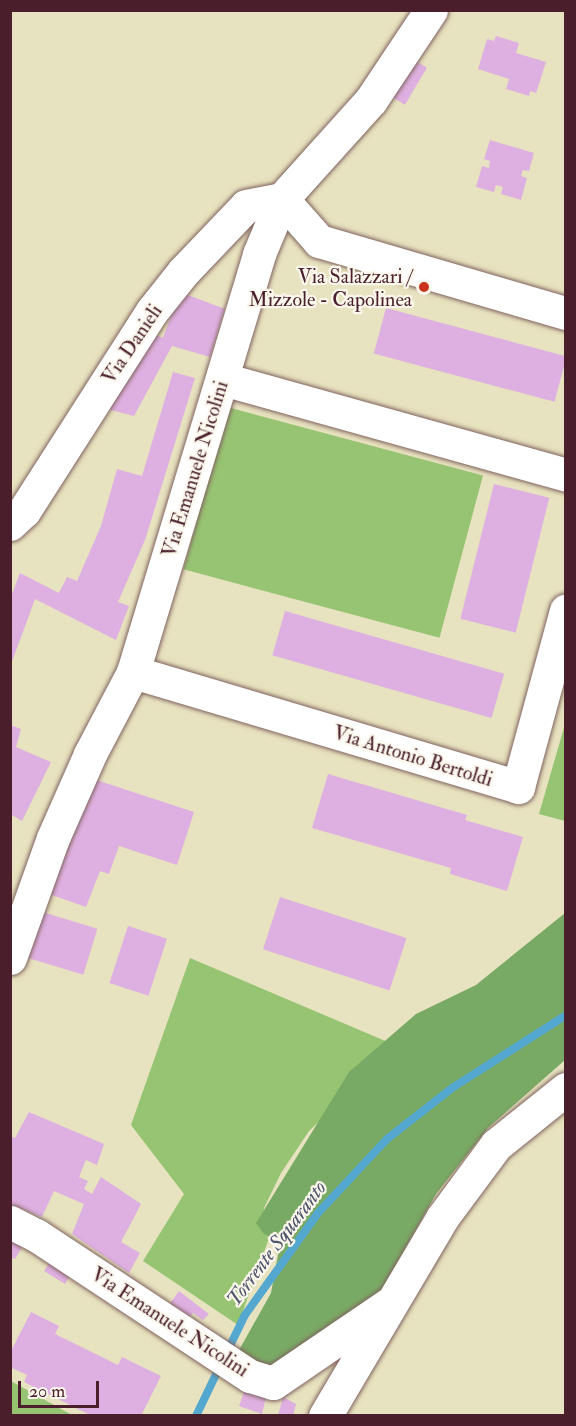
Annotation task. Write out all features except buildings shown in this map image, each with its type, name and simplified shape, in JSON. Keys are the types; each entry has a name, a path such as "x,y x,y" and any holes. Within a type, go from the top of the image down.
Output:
{"street":[{"name":"Via Emanuele Nicolini","path":"10,958 53,838 90,754 133,672 223,379 258,254 282,199 371,100 431,10"},
{"path":"282,199 319,241 564,308"},
{"name":"Via Danieli","path":"10,524 24,511 152,311 183,272 246,206 282,199"},
{"path":"223,379 566,475"},
{"name":"Via Antonio Bertoldi","path":"133,672 518,787 566,610"},
{"path":"325,1416 388,1304 442,1218 496,1145 566,1089"},
{"name":"Via Emanuele Nicolini","path":"10,1222 36,1234 250,1376 273,1383 388,1304"}],"green space":[{"path":"227,407 483,476 439,638 184,569"},
{"path":"565,724 566,821 539,814"},
{"path":"565,913 565,1060 488,1128 436,1194 374,1304 270,1371 238,1352 271,1293 280,1244 263,1233 256,1223 349,1072 416,1014 476,985"},
{"path":"190,958 416,1054 369,1074 309,1131 281,1173 264,1208 268,1241 238,1325 143,1261 184,1194 131,1125"},
{"path":"11,1381 72,1415 11,1415"}],"waterway":[{"name":"Torrente Squaranto","path":"227,1352 245,1315 318,1213 387,1139 452,1088 566,1015"},
{"name":"Torrente Squaranto","path":"196,1416 221,1364"}],"place":[{"name":"Via Salazzari / Mizzole - Capolinea","path":"424,287"}]}
